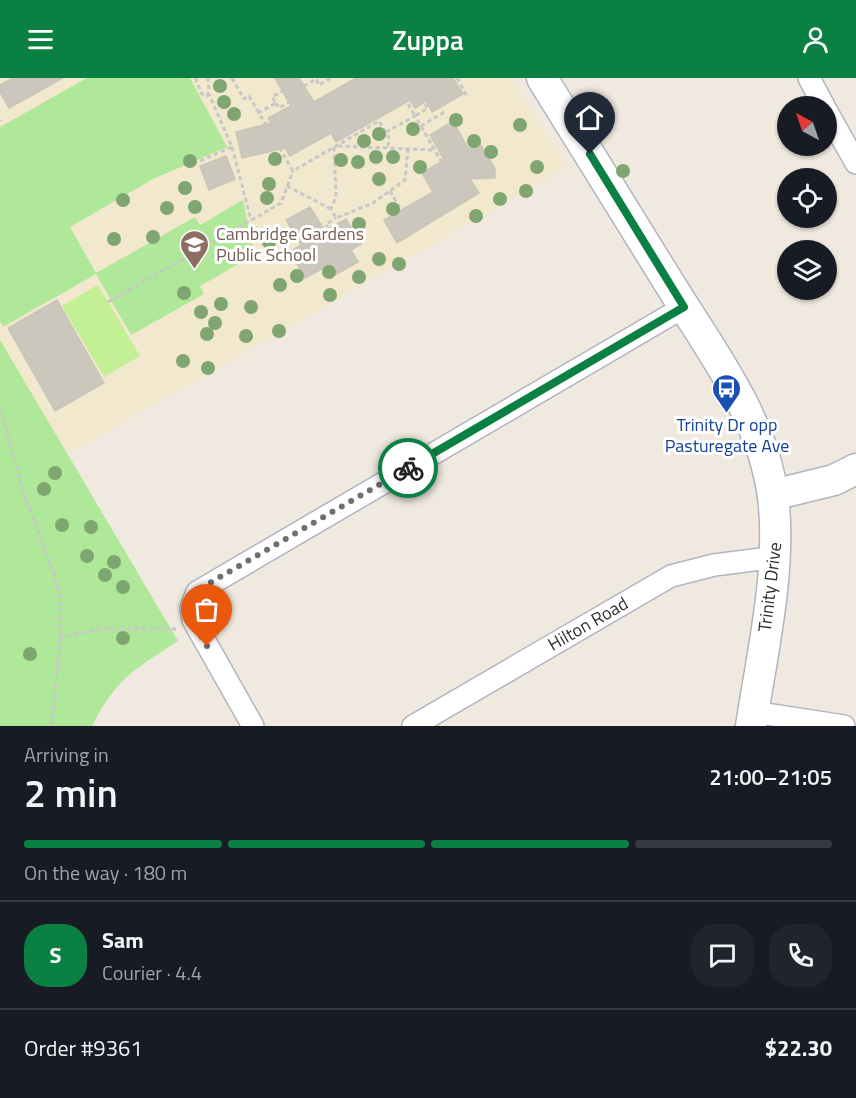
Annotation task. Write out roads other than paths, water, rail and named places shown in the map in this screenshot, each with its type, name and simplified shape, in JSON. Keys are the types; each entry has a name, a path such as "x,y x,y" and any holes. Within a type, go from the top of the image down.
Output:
{"street":[{"name":"Trinity Drive","path":"543,78 724,370 753,423 766,461 773,495 776,557 752,719"},
{"path":"808,78 819,96"},
{"path":"837,128 856,163"},
{"path":"253,726 193,620 191,608 194,597 205,585 684,307"},
{"path":"773,495 834,480 856,469"},
{"name":"Hilton Road","path":"413,726 671,576 714,565 776,557"},
{"path":"752,719 844,726"}],"place":[{"name":"Cambridge Gardens Public School","path":"195,270"},
{"name":"Trinity Dr opp Pasturegate Ave","path":"727,414"}]}
